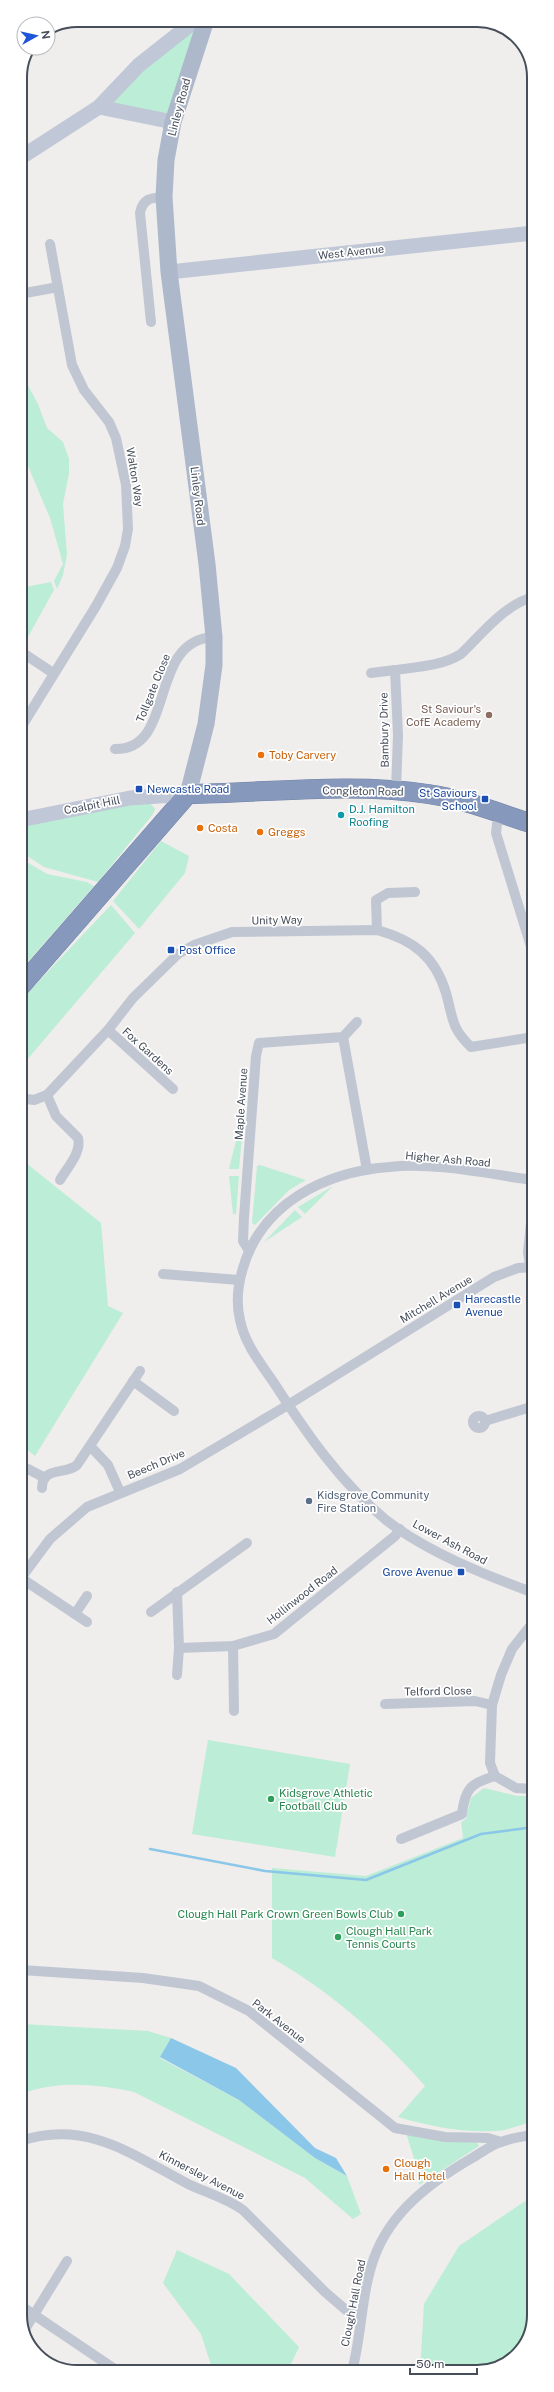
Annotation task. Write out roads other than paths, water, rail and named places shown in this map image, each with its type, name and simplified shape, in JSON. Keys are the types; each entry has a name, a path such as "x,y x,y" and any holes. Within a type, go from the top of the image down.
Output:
{"highway":[{"name":"Congleton Road","path":"188,794 308,790 396,790 459,799 527,822"},
{"path":"27,979 188,794"}],"main road":[{"name":"Linley Road","path":"188,794 206,724 213,678 214,637 207,564 169,272 164,197 166,160 173,122 203,27"}],"street":[{"path":"27,153 99,107 139,65 187,27"},
{"path":"99,107 173,122"},
{"path":"152,322 145,309 140,213 143,203 146,200 164,197"},
{"name":"West Avenue","path":"169,272 527,234"},
{"name":"Walton Way","path":"27,717 96,606 117,568 125,546 129,510 126,485 116,438 109,422 84,390 72,365 50,244"},
{"path":"27,293 58,287"},
{"path":"370,673 445,662 454,659 503,613 527,599"},
{"name":"Tollgate Close","path":"116,749 133,748 150,729 168,676 176,659 187,644 203,637 214,637"},
{"path":"27,656 53,673"},
{"name":"Bambury Drive","path":"395,670 398,735 396,790"},
{"name":"Coalpit Hill","path":"27,819 130,798 188,794"},
{"path":"157,796 164,802 169,816"},
{"path":"502,814 497,824 496,833 527,934"},
{"path":"377,930 376,900 388,893 415,892"},
{"name":"Unity Way","path":"47,1095 108,1030 133,998 178,954 194,945 232,932 377,930 396,935 421,949 440,976 458,1035 471,1047 527,1038"},
{"path":"357,1022 342,1036 368,1170"},
{"name":"Fox Gardens","path":"108,1030 173,1089"},
{"name":"Maple Avenue","path":"248,1249 243,1241 244,1217 256,1056 259,1043 342,1036"},
{"path":"27,1099 34,1100 47,1095 53,1111 75,1134 80,1143 75,1156 60,1173"},
{"name":"Higher Ash Road","path":"288,1405 246,1340 239,1319 239,1280 248,1249 266,1224 284,1206 301,1193 330,1179 390,1166 426,1167 527,1179"},
{"name":"Mitchell Avenue","path":"356,1363 494,1277 518,1268 527,1267"},
{"path":"163,1274 239,1280"},
{"name":"Beech Drive","path":"27,1570 50,1539 76,1514 120,1492 180,1469 356,1363"},
{"path":"28,1469 44,1483 54,1471 73,1468 91,1447 140,1371"},
{"path":"133,1381 174,1411"},
{"name":"Lower Ash Road","path":"288,1405 335,1470 368,1503 400,1529 475,1571 527,1590"},
{"path":"485,1421 527,1408"},
{"path":"91,1447 108,1465 120,1492"},
{"name":"Hollinwood Road","path":"179,1648 233,1646 274,1634 395,1536 400,1529"},
{"path":"151,1612 247,1543"},
{"path":"27,1582 87,1622"},
{"path":"177,1592 179,1648 177,1675"},
{"path":"75,1614 87,1596"},
{"path":"527,1629 512,1649 501,1675 492,1705 490,1763 495,1776 516,1788 527,1789"},
{"path":"233,1646 234,1711"},
{"name":"Telford Close","path":"385,1704 475,1702 492,1705"},
{"path":"401,1839 462,1814 468,1789 476,1782 495,1776"},
{"name":"Park Avenue","path":"27,1970 143,1978 199,1986 249,2011 395,2128 445,2137 488,2138 501,2142"},
{"name":"Kinnersley Avenue","path":"27,2140 63,2134 92,2138 114,2144 190,2185 230,2201 243,2210 325,2292 346,2310 361,2316"},
{"name":"Clough Hall Road","path":"353,2365 361,2316 373,2259 381,2240 403,2210 413,2198 450,2171 501,2142 527,2136"},
{"path":"28,2325 68,2261"},
{"path":"27,2310 109,2365"}],"water":[{"path":"171,2038 236,2068 315,2148 336,2158 347,2176 315,2158 239,2100 160,2057"}],"waterway":[{"path":"150,1849 265,1871 366,1880 481,1834 527,1828"}],"place":[{"name":"St Saviour's CofE Academy","path":"489,715"},
{"name":"Toby Carvery","path":"261,755"},
{"name":"Newcastle Road","path":"139,789"},
{"name":"St Saviours School","path":"485,799"},
{"name":"D.J. Hamilton Roofing","path":"341,815"},
{"name":"Costa","path":"200,828"},
{"name":"Greggs","path":"260,832"},
{"name":"Post Office","path":"171,950"},
{"name":"Harecastle Avenue","path":"457,1305"},
{"name":"Kidsgrove Community Fire Station","path":"309,1501"},
{"name":"Grove Avenue","path":"461,1572"},
{"name":"Kidsgrove Athletic Football Club","path":"271,1799"},
{"name":"Clough Hall Park Crown Green Bowls Club","path":"401,1914"},
{"name":"Clough Hall Park Tennis Courts","path":"338,1937"},
{"name":"Clough Hall Hotel","path":"386,2169"}]}
